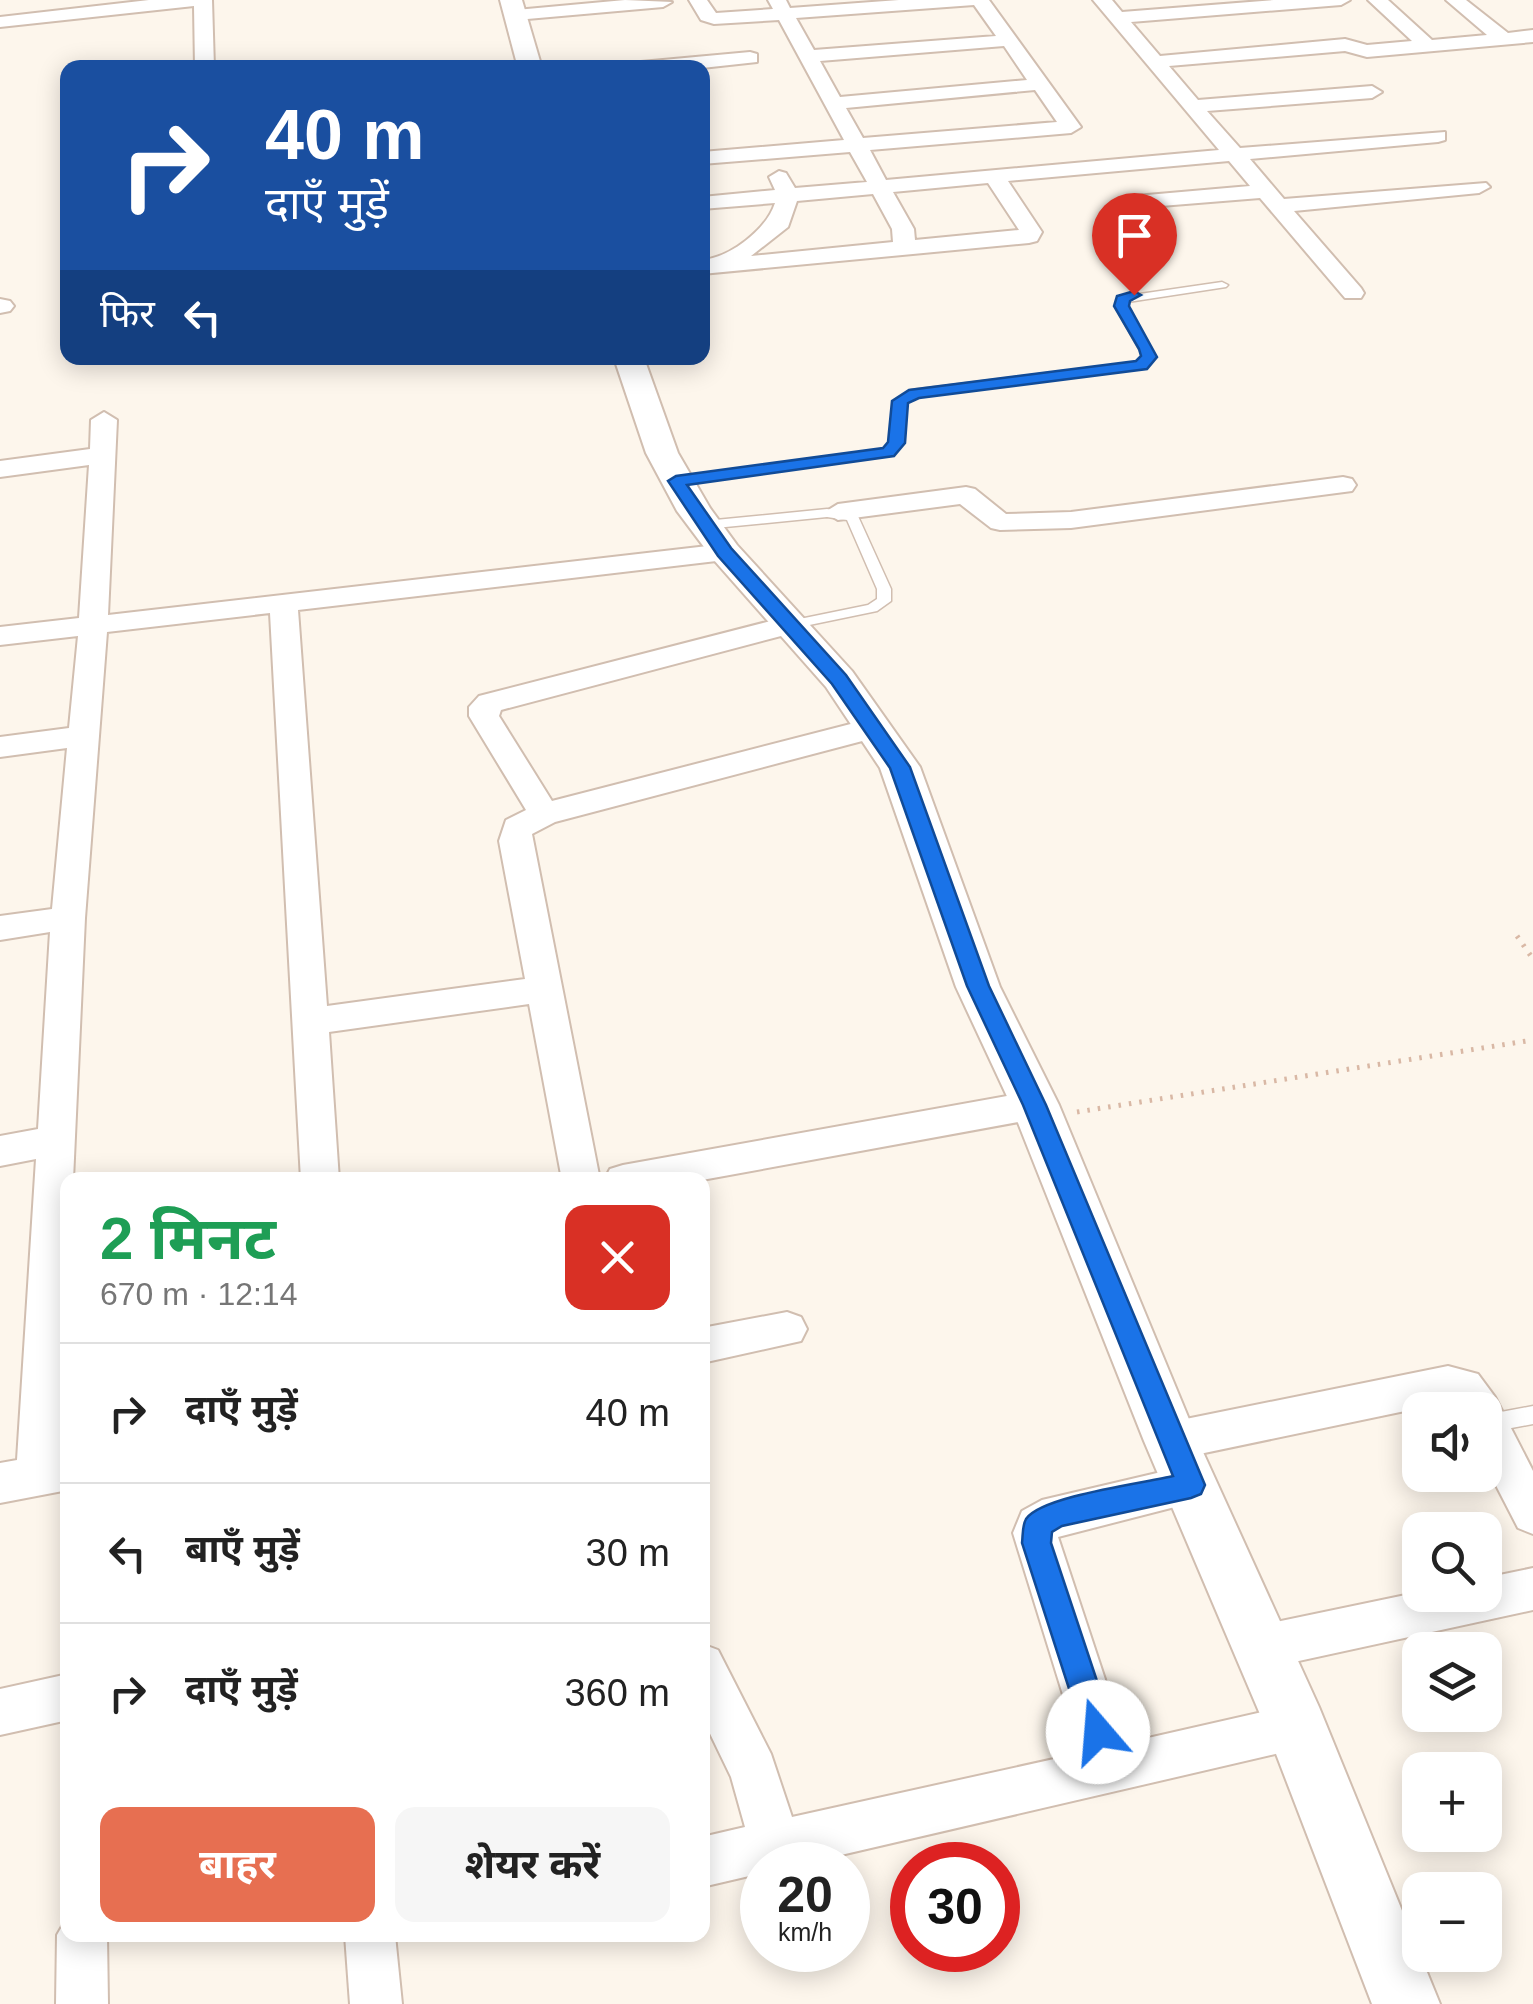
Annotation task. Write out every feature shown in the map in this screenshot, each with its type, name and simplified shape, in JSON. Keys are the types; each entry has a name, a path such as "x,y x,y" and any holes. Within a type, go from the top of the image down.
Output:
{"street":[{"path":"0,22 67,7 200,0 204,60"},
{"path":"698,0 707,16 714,18 780,6 972,0"},
{"path":"710,157 1071,127 980,0"},
{"path":"1102,0 1353,293"},
{"path":"1117,18 1341,0"},
{"path":"1377,0 1428,46"},
{"path":"1455,0 1504,39"},
{"path":"528,60 513,7 663,2"},
{"path":"1301,2 1344,46"},
{"path":"780,6 903,229 904,249"},
{"path":"1156,62 1344,46 1367,51 1533,36"},
{"path":"808,56 1010,40"},
{"path":"710,62 750,58"},
{"path":"726,60 733,80"},
{"path":"835,103 1042,84"},
{"path":"1193,106 1372,92"},
{"path":"710,202 1438,136"},
{"path":"714,266 780,222 788,195 766,152"},
{"path":"1096,168 1143,229"},
{"path":"714,266 1029,236 1031,232 996,178"},
{"path":"1124,204 1480,187"},
{"path":"632,365 662,453 676,481 715,538 839,680 900,767 978,986 1037,1112 1171,1441 1297,1728 1406,2004"},
{"path":"35,1477 68,918 93,626 104,420"},
{"path":"0,468 102,455"},
{"path":"838,512 966,495 1000,522 1071,520 1343,485"},
{"path":"0,636 284,605 715,538"},
{"path":"284,605 319,1172"},
{"path":"544,814 484,716 484,707 790,625"},
{"path":"579,1172 515,833 526,822 544,814 874,728"},
{"path":"0,747 82,736"},
{"path":"0,928 68,918"},
{"path":"308,1022 544,989"},
{"path":"671,1172 1037,1112"},
{"path":"0,1151 55,1142"},
{"path":"710,1344 787,1329"},
{"path":"1409,1392 1448,1384 1464,1387 1467,1392"},
{"path":"1171,1441 1402,1393"},
{"path":"1502,1453 1533,1514"},
{"path":"1111,1770 1035,1534 1038,1525 1057,1514 1191,1485"},
{"path":"1262,1647 1533,1588"},
{"path":"710,1682 754,1771 774,1842"},
{"path":"0,1712 60,1700"},
{"path":"788,1842 1297,1728"},
{"path":"710,1860 740,1853"},
{"path":"82,1942 82,2004"},
{"path":"371,1942 376,2004"}],"lane":[{"path":"676,481 888,452 896,443 900,401 915,393 1141,365 1149,357 1121,306 1123,299 1222,285"},
{"path":"715,538 838,512 855,520 884,590 884,601 872,608 790,625"},
{"path":"1502,1417 1533,1415"}],"path":[{"path":"1517,936 1533,960"},
{"path":"1037,1112 1533,1040"}],"route":[{"path":"1098,1732 1036,1543 1038,1525 1057,1514 1191,1485 1034,1105 978,986 900,767 839,680 725,552 676,481 888,452 896,443 900,401 915,393 1141,365 1149,357 1121,306 1123,299 1134,295"}]}
